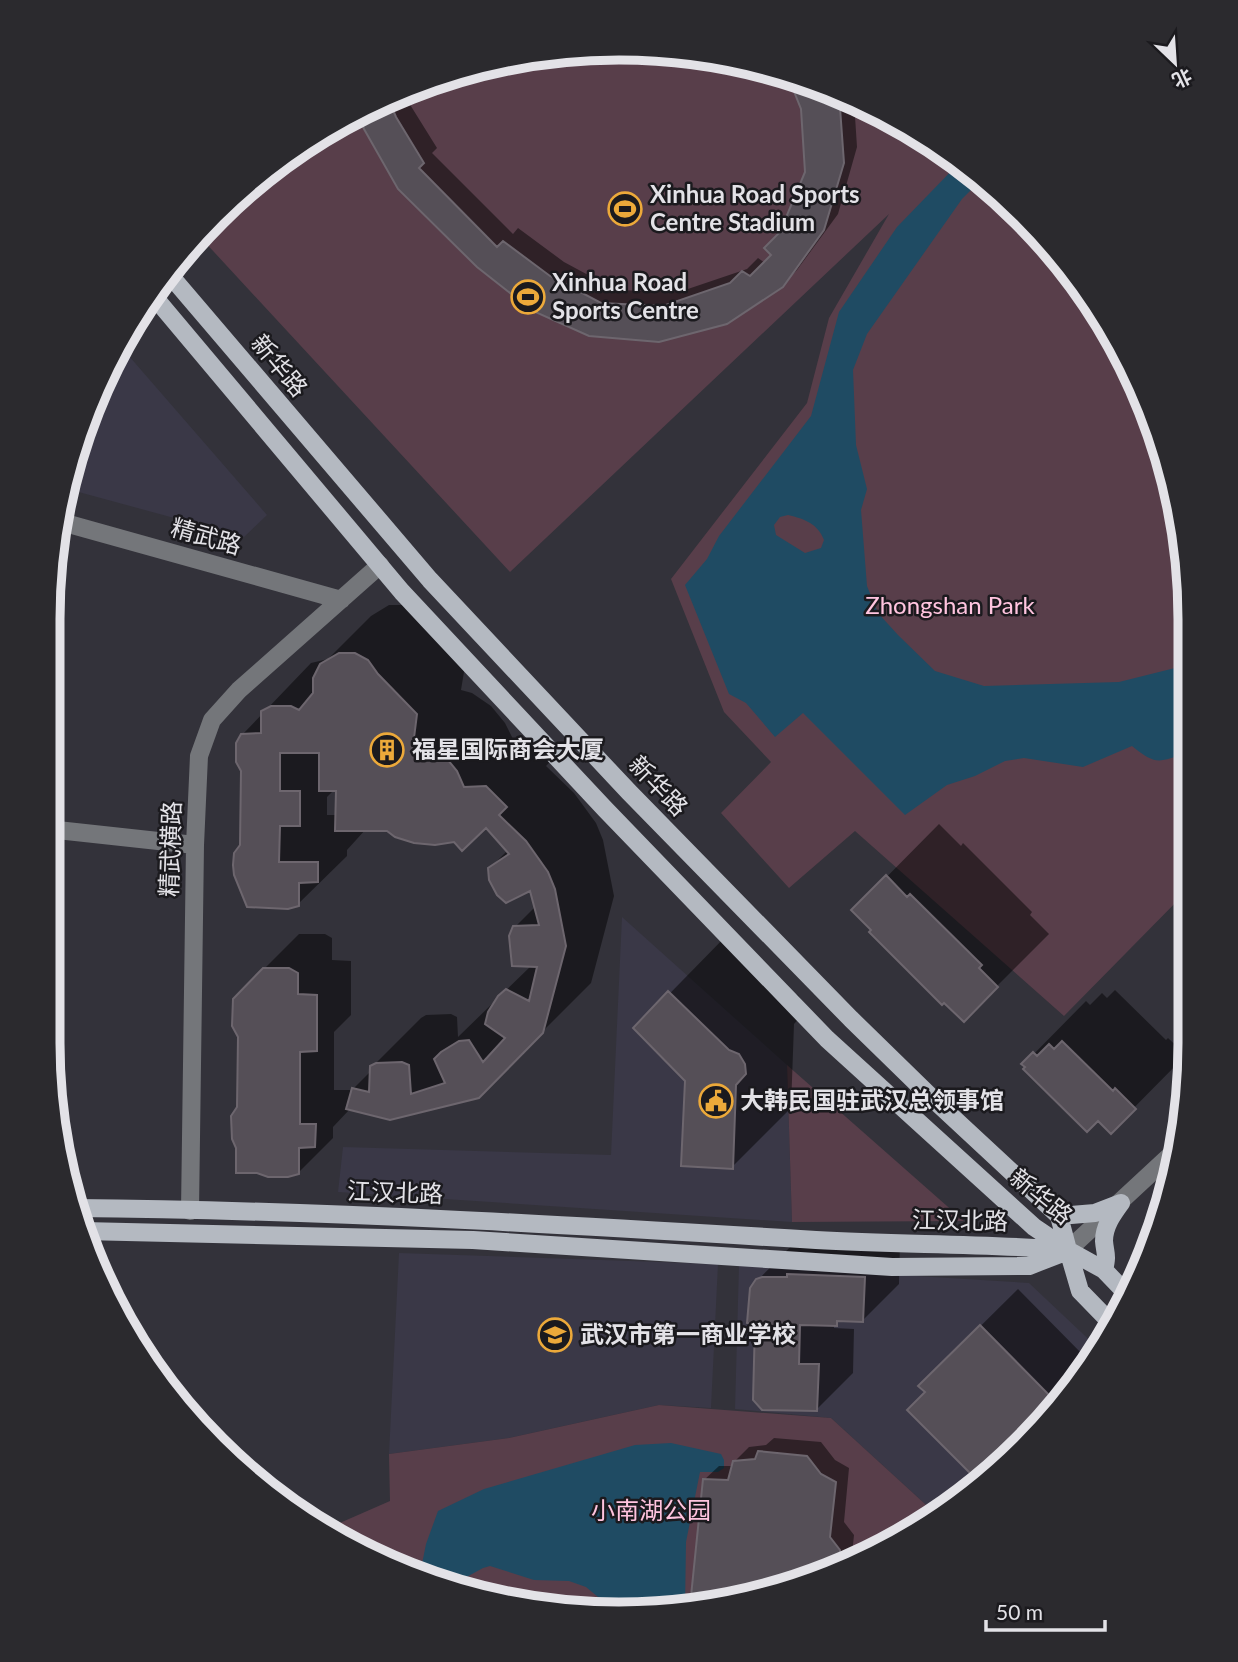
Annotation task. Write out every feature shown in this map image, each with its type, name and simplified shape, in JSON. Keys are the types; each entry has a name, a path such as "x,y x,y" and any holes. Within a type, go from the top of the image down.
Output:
{"main road":[{"name":"新华路","path":"174,280 430,580 610,772 860,1028 1059,1216 1080,1291 1106,1318"},
{"name":"新华路","path":"158,302 401,592 827,1039 1034,1227 1104,1270 1122,1288"},
{"path":"1059,1216 1095,1213 1121,1203"},
{"path":"1104,1270 1108,1254 1104,1241 1106,1230 1110,1218 1121,1203"},
{"name":"江汉北路","path":"85,1208 474,1220 892,1245 1021,1246 1068,1250"},
{"path":"1021,1246 1031,1239 1034,1227"},
{"name":"江汉北路","path":"92,1231 473,1240 892,1267 1029,1266 1068,1250"},
{"path":"1029,1266 1064,1269 1080,1291"}],"street":[{"name":"精武路","path":"68,524 341,600"},
{"name":"精武横路","path":"190,1211 198,755 212,720 239,690 380,565"},
{"path":"60,830 195,845"},
{"path":"1068,1250 1166,1159"}],"shaded area":[{"path":"127,353 267,515 244,537 75,491 89,439"},
{"path":"622,917 787,1065 792,1222 338,1192 343,1147 611,1155"},
{"name":"武汉市第一商业学校","path":"399,1253 718,1264 711,1408 659,1405 509,1438 389,1454"},
{"path":"739,1265 1029,1283 1092,1342 1063,1384 1015,1439 960,1487 930,1508 831,1418 735,1409"}],"green space":[{"name":"Zhongshan Park","path":"582,61 692,64 728,70 799,89 866,117 899,134 960,175 1015,223 1063,278 1084,308 1104,339 1136,405 1159,474 1174,546 1178,619 1178,900 1064,1016 855,831 789,888 721,813 771,762 724,712 671,579 807,403 829,318 889,214 510,572 205,242 250,198 278,175 339,134 439,89 510,70"},
{"path":"787,1065 964,1221 792,1222"},
{"name":"小南湖公园","path":"659,1405 831,1418 930,1508 866,1545 799,1573 728,1592 656,1601 582,1601 510,1592 439,1573 372,1545 335,1525 390,1501 389,1454 509,1438"}],"water":[{"path":"952,170 974,187 962,199 867,334 853,370 856,445 867,489 861,510 867,586 878,613 935,671 984,686 1119,682 1178,667 1178,756 1153,759 1132,746 1083,767 1024,758 1005,761 975,776 947,785 905,815 803,713 775,737 746,703 729,694 685,585 811,416 839,312 897,227","holes":["788,515 805,520 818,530 824,540 821,548 805,553 776,535 774,525 780,517"]},
{"path":"671,1443 721,1454 724,1460 724,1468 718,1472 700,1472 686,1542 685,1599 604,1602 586,1587 569,1581 534,1580 490,1566 462,1580 422,1566 438,1511 484,1489 635,1445"}],"building":[{"path":"792,87 840,105 844,163 824,230 783,287 727,324 659,342 589,336 533,311 477,267 398,189 361,122 392,108 424,163 419,168 497,247 503,241 550,276 601,303 663,306 730,283 742,271 750,276 771,255 764,248 780,232 805,172 801,109"},
{"path":"339,653 355,653 368,660 417,714 414,738 424,741 443,754 457,771 464,787 486,786 507,807 499,815 526,841 548,872 555,889 566,946 543,1033 479,1098 390,1120 346,1109 352,1088 369,1092 370,1066 376,1063 402,1062 409,1065 411,1094 445,1083 434,1059 459,1041 469,1040 483,1062 505,1038 485,1024 488,1012 506,989 529,1001 537,967 512,966 509,936 513,926 539,925 530,891 506,903 497,895 489,880 488,868 509,854 486,828 462,851 454,842 435,845 414,843 395,837 387,831 335,831 336,791 319,791 319,753 280,753 280,791 300,791 300,826 280,826 279,862 318,862 318,882 299,883 299,906 288,909 247,907 234,875 233,865 234,853 240,845 241,771 236,762 236,743 241,734 261,733 261,711 271,706 291,706 299,710 313,693 313,678 320,664"},
{"path":"886,875 907,897 910,894 982,965 979,968 998,987 964,1022 944,1003 942,1005 869,932 871,930 851,910"},
{"path":"263,968 289,968 298,973 298,994 317,995 317,1051 300,1052 300,1124 316,1124 315,1147 299,1148 299,1174 288,1177 236,1173 236,1148 232,1139 231,1116 237,1107 238,1037 232,1026 233,999"},
{"path":"668,991 729,1050 739,1054 745,1064 746,1074 736,1085 733,1169 681,1166 685,1081 633,1028"},
{"path":"1062,1041 1113,1091 1115,1088 1136,1109 1111,1134 1098,1121 1087,1132 1023,1069 1025,1067 1021,1064 1033,1052 1037,1056 1049,1044 1054,1049"},
{"path":"787,1274 865,1277 863,1322 837,1321 837,1326 800,1325 799,1364 819,1364 817,1411 762,1410 753,1400 755,1324 747,1323 750,1288 756,1279 787,1277"},
{"path":"980,1325 1052,1398 1015,1439 973,1476 907,1410 925,1392 918,1386"},
{"path":"758,1451 807,1456 821,1474 836,1482 830,1537 840,1550 839,1557 764,1583 691,1598 703,1479 728,1480 733,1461 755,1459"}],"place":[{"name":"Xinhua Road Sports Centre Stadium","path":"625,209"},
{"name":"Xinhua Road Sports Centre","path":"528,297"},
{"name":"福星国际商会大厦","path":"387,750"},
{"name":"大韩民国驻武汉总领事馆","path":"716,1101"},
{"name":"武汉市第一商业学校","path":"555,1335"}]}
